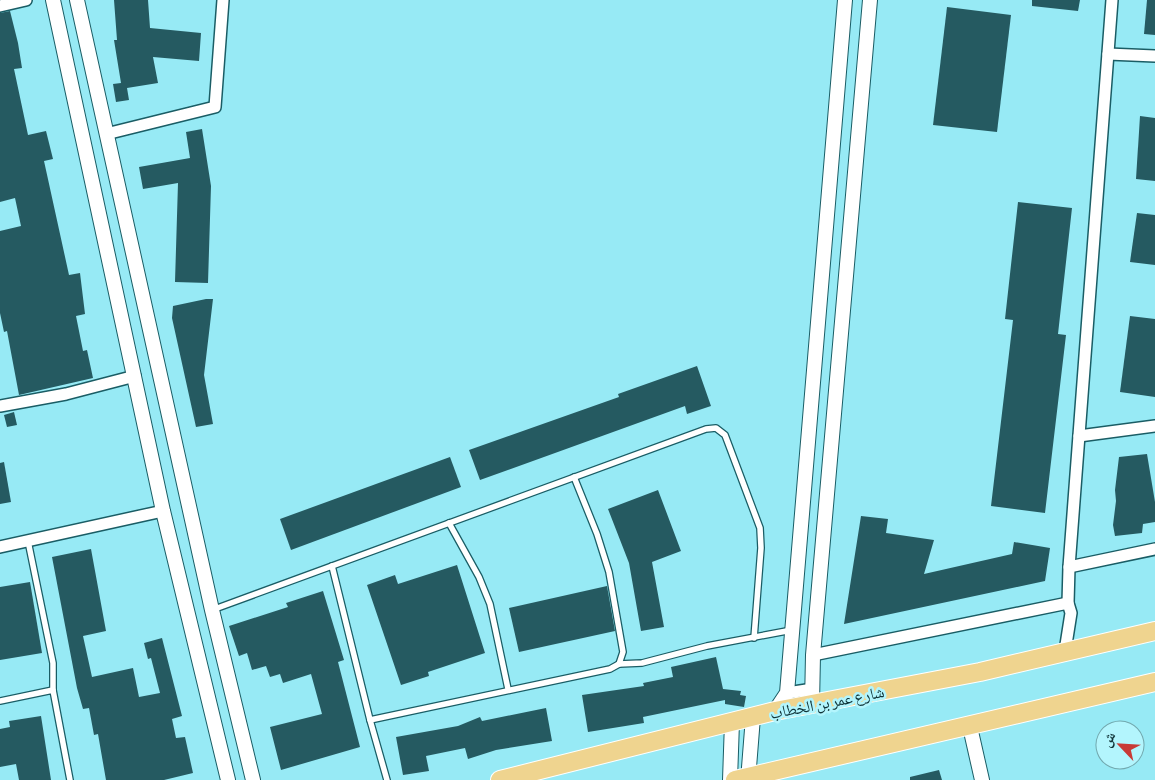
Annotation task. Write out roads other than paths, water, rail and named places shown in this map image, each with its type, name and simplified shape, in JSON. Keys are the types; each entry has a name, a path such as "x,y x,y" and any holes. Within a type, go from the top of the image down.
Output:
{"main road":[{"name":"شارع عمر بن الخطاب","path":"500,780 753,717 775,711 812,696 980,672 1155,631"},
{"path":"744,779 1155,682"}],"street":[{"path":"0,6 26,0"},
{"path":"53,0 163,511 228,780"},
{"path":"77,0 212,610 253,780"},
{"path":"106,134 215,108 223,0"},
{"path":"775,711 787,693 845,0"},
{"path":"787,693 812,696 813,655 870,0"},
{"path":"1065,651 1071,613 1068,603 1069,567 1112,0"},
{"path":"1108,54 1155,56"},
{"path":"0,406 66,394 135,376"},
{"path":"1079,436 1155,426"},
{"path":"0,547 163,511"},
{"path":"1069,567 1155,549"},
{"path":"813,655 1068,603"},
{"path":"744,779 753,717"},
{"path":"730,780 732,722"},
{"path":"970,727 982,780"}],"lane":[{"path":"212,610 706,429 716,428 725,436 760,528 761,548 754,638"},
{"path":"574,477 597,534 609,572 623,652 619,664"},
{"path":"450,523 479,576 490,604 508,689"},
{"path":"28,541 53,663 53,690 70,780"},
{"path":"332,566 370,720 387,780"},
{"path":"370,720 508,689 610,669 619,664 642,663 707,646 792,630"},
{"path":"0,702 53,690"}]}
